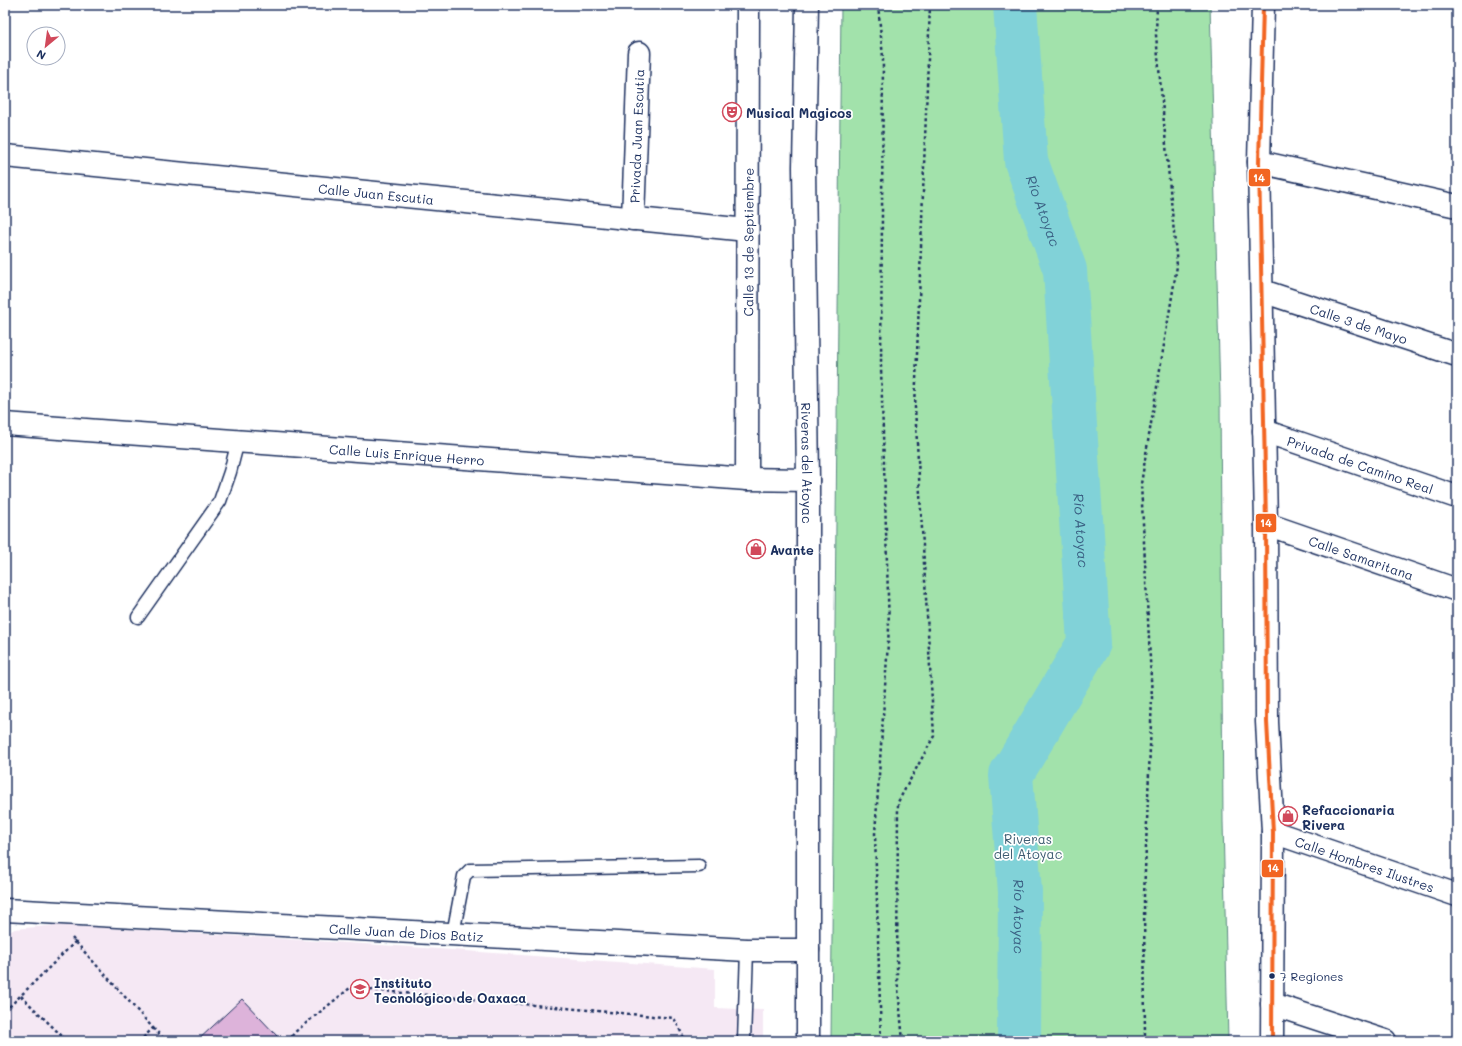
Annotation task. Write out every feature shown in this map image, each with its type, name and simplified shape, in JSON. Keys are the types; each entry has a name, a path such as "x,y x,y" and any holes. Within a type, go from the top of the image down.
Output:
{"street":[{"name":"Calle 13 de Septiembre","path":"747,479 748,5"},
{"name":"Riveras del Atoyac","path":"807,5 804,167 808,480 808,1041"},
{"path":"1263,5 1259,162 1266,524 1267,722 1273,832 1272,1041"},
{"name":"Privada Juan Escutia","path":"633,219 639,53"},
{"name":"Calle Juan Escutia","path":"5,156 747,230"},
{"path":"1259,162 1457,206"},
{"name":"Calle 3 de Mayo","path":"1262,291 1457,355"},
{"name":"Calle Luis Enrique Herro","path":"5,424 747,479 808,480"},
{"name":"Privada de Camino Real","path":"1264,431 1457,497"},
{"name":"Calle Samaritana","path":"1266,524 1457,590"},
{"name":"Calle Hombres Ilustres","path":"1273,832 1457,895"},
{"name":"Calle Juan de Dios Batiz","path":"5,910 51,911 747,950 808,950"},
{"path":"1272,1004 1385,1041"}],"lane":[{"path":"138,617 220,501 230,472 238,441"},
{"path":"453,934 464,876 470,870 698,866"},
{"path":"744,1041 747,950"}],"path":[{"path":"878,5 883,57 881,368 889,628 875,834 881,1041"},
{"path":"903,1041 897,978 898,802 934,736 915,408 930,5"},
{"path":"1145,1041 1144,896 1152,698 1141,484 1177,266 1156,35 1157,5"},
{"path":"51,911 58,925 76,941 166,1041"},
{"path":"5,1011 76,941"},
{"path":"288,1041 295,1032 350,988 674,1018 683,1036 683,1041"},
{"path":"21,996 67,1041"},
{"path":"140,1041 153,1028"}],"shaded area":[{"name":"Instituto Tecnológico de Oaxaca","path":"58,925 396,946 715,969 715,1008 763,1010 763,1041 5,1041 5,934 15,929"}],"green space":[{"name":"Riveras del Atoyac","path":"841,5 1210,5 1220,397 1223,821 1228,1041 831,1041"}],"building":[{"path":"242,999 277,1036 272,1041 197,1041"}],"waterway":[{"name":"Río Atoyac","path":"1015,5 1026,161 1065,270 1089,643 1011,775 1020,892 1019,1041"}],"transit line":[{"name":"14","path":"1263,5 1259,162 1266,524 1267,722 1273,832 1272,1041"}],"place":[{"name":"Musical Magicos","path":"732,112"},
{"name":"Avante","path":"756,549"},
{"name":"Refaccionaria Rivera","path":"1288,816"},
{"name":"7 Regiones","path":"1272,976"},
{"name":"Instituto Tecnológico de Oaxaca","path":"360,989"}]}
